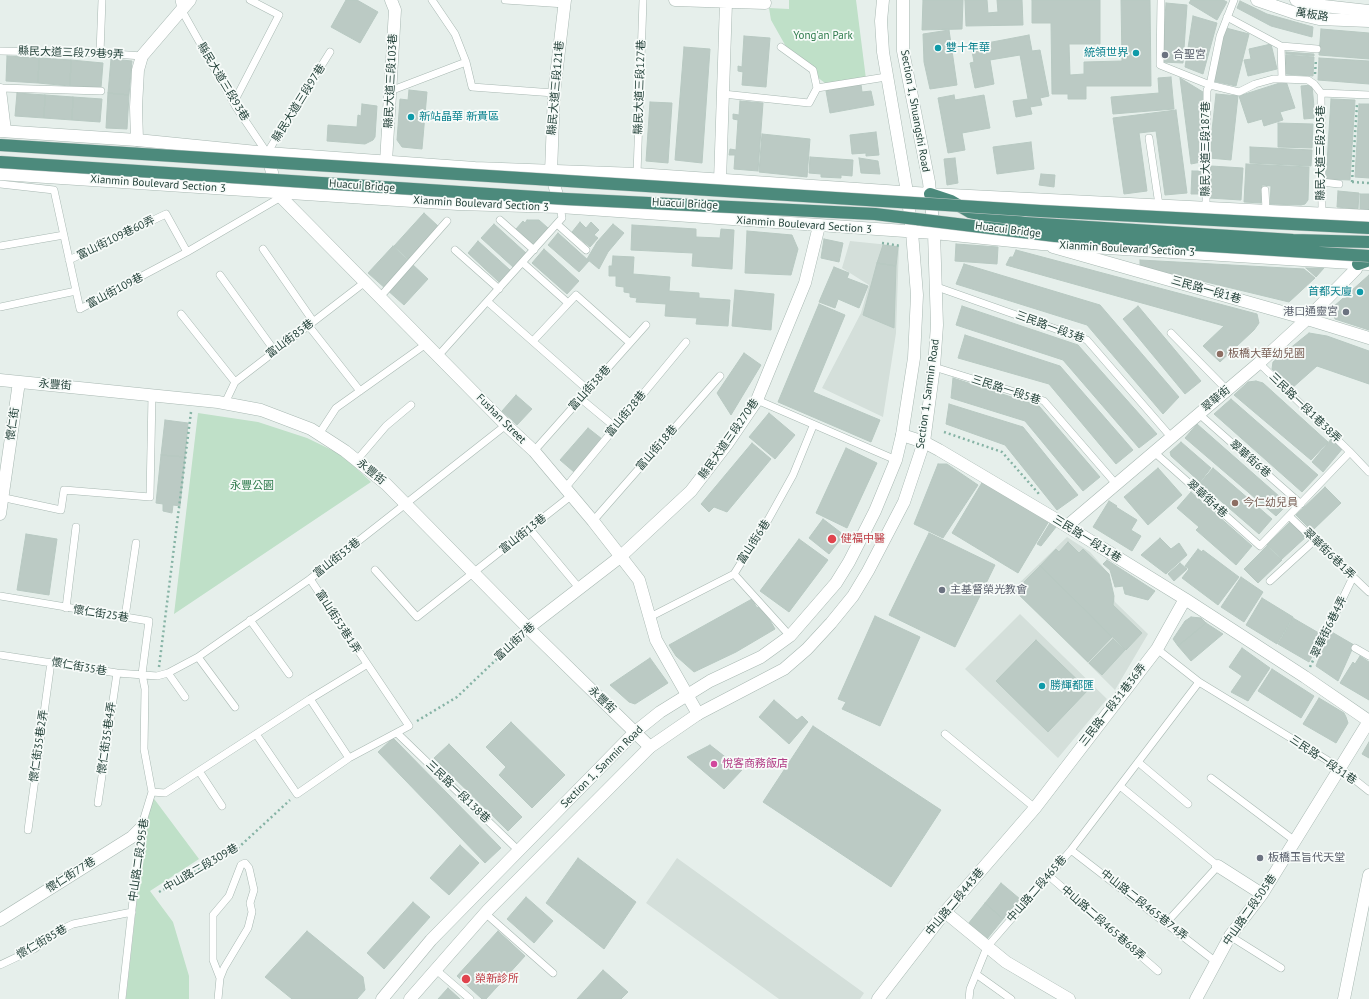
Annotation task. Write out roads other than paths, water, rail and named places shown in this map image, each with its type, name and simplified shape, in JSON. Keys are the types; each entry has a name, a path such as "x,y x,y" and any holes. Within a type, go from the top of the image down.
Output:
{"highway":[{"name":"Huacui Bridge","path":"0,145 1040,211 1369,228"},
{"name":"Huacui Bridge","path":"0,162 566,198 875,214 1055,236 1369,256"},
{"path":"930,194 951,201 970,212 1026,223 1293,240 1369,242"}],"street":[{"path":"137,140 136,107 138,70 142,56 180,5 190,0"},
{"name":"縣民大道三段103巷","path":"386,162 395,10 391,0"},
{"path":"675,0 726,3 765,3"},
{"name":"Section 1, Shuangshi Road","path":"884,0 881,21 886,77 907,192 910,220"},
{"name":"Section 1, Shuangshi Road","path":"903,0 903,51 930,194 933,227"},
{"name":"萬板路","path":"1257,0 1298,14 1319,19 1369,21"},
{"path":"1296,0 1306,4 1369,11"},
{"name":"縣民大道三段121巷","path":"560,208 551,172 554,93 565,2"},
{"path":"720,181 726,3"},
{"path":"0,89 2,131 137,140 267,153 386,162 551,172 636,174 720,181 840,187 930,194 1369,216"},
{"path":"267,153 279,194"},
{"name":"Xianmin Boulevard Section 3","path":"0,174 279,194 560,208 912,232 933,227 1042,244 1365,263"},
{"name":"縣民大道三段270巷","path":"620,556 691,491 727,444 757,400 805,283 819,226 818,215 820,202 825,192 840,187"},
{"name":"Fushan Street","path":"279,194 506,425 534,451 569,491 639,580 656,640 698,714"},
{"path":"1265,258 1259,245 1256,228 1260,215 1266,210"},
{"path":"1341,214 1354,222 1365,263"},
{"name":"Section 1, Sanmin Road","path":"382,999 431,940 635,732 660,712 710,681 761,657 790,636 836,583 849,562 875,511 896,460 902,435 914,358 917,295 910,220"},
{"name":"Section 1, Sanmin Road","path":"410,999 485,913 650,747 698,714 784,669 822,633 852,596 868,571 904,502 924,442 934,367 937,325 937,287 933,227"},
{"name":"三民路一段1巷","path":"1042,244 1369,338"},
{"name":"翠華街","path":"1067,526 1259,363 1307,319 1356,269 1365,263"},
{"name":"永豐街","path":"0,380 192,399 225,404 261,410 311,429 357,460 386,484 528,628 650,747"},
{"name":"懷仁街","path":"0,514 1,498 19,382"},
{"name":"三民路一段31巷","path":"902,435 924,442 1067,526 1186,599 1306,677 1369,721"},
{"name":"富山街7巷","path":"528,628 580,589 620,556"},
{"path":"836,583 852,596"},
{"name":"三民路一段31巷36弄","path":"1035,808 1157,649 1186,599"},
{"name":"中山路二段505巷","path":"1196,999 1230,936 1262,894 1369,721"},
{"name":"中山路二段443巷","path":"878,999 945,912 1035,808"},
{"name":"懷仁街77巷","path":"0,920 132,837 141,828"},
{"path":"1218,866 1262,894"},
{"path":"1344,999 1369,876"},
{"path":"945,912 1006,962 1069,999"}],"lane":[{"path":"100,53 102,0"},
{"path":"234,102 279,15 250,0"},
{"path":"432,0 455,34 466,62 472,87 554,93"},
{"name":"縣民大道三段121巷","path":"505,0 565,2"},
{"name":"縣民大道三段127巷","path":"636,174 643,0"},
{"path":"1161,0 1160,65 1210,85 1239,92 1255,84 1273,79 1282,79 1308,80 1314,84 1321,93 1369,95"},
{"name":"縣民大道三段187巷","path":"1206,208 1206,90 1210,85 1220,36 1232,1"},
{"name":"縣民大道三段93巷","path":"180,5 234,102 267,153"},
{"path":"1227,17 1281,46 1317,49"},
{"path":"1281,46 1282,79"},
{"path":"723,94 809,103 817,88 813,70 782,47"},
{"name":"縣民大道三段79巷9弄","path":"0,51 100,53 142,56"},
{"name":"縣民大道三段97巷","path":"267,153 330,52"},
{"path":"390,91 466,62"},
{"path":"817,88 886,77"},
{"path":"0,89 101,91"},
{"name":"縣民大道三段205巷","path":"1321,93 1322,213"},
{"path":"1149,138 1159,205"},
{"path":"1321,182 1339,184"},
{"name":"富山街109巷","path":"0,184 54,190 80,309 187,252 279,194"},
{"path":"1265,190 1266,210"},
{"path":"438,356 558,224 562,218 560,208"},
{"name":"富山街109巷60弄","path":"69,260 166,214 187,252"},
{"path":"500,220 534,250"},
{"path":"380,297 448,221"},
{"path":"558,224 586,250"},
{"path":"0,246 64,235"},
{"path":"263,248 310,323 360,391"},
{"path":"455,250 499,289"},
{"path":"523,262 568,303"},
{"path":"220,275 274,350"},
{"name":"富山街85巷","path":"225,404 235,382 274,350 365,282"},
{"name":"三民路一段3巷","path":"937,287 1087,340 1171,437"},
{"path":"0,307 76,291"},
{"path":"533,340 576,294 630,343"},
{"path":"488,302 533,340 588,390"},
{"path":"181,314 235,382"},
{"name":"富山街38巷","path":"534,451 646,325"},
{"path":"1171,333 1227,390"},
{"name":"富山街28巷","path":"569,491 615,427 686,342"},
{"path":"319,434 336,408 426,344"},
{"name":"三民路一段1巷38弄","path":"1259,363 1350,452"},
{"name":"三民路一段5巷","path":"934,367 1044,401 1116,484"},
{"name":"富山街18巷","path":"593,521 720,376"},
{"path":"1,498 61,510 64,490 150,496 152,395"},
{"path":"580,398 615,427"},
{"path":"757,400 813,426 896,460"},
{"path":"357,460 386,426 411,405"},
{"name":"翠華街6巷","path":"1199,414 1301,504"},
{"name":"富山街53巷","path":"157,676 168,673 198,656 310,580 506,425"},
{"name":"富山街6巷","path":"650,617 734,574 768,520 793,475 813,426"},
{"name":"翠華街4巷","path":"1154,452 1260,546 1289,516"},
{"path":"1289,516 1350,452 1369,472"},
{"name":"富山街13巷","path":"375,570 417,617 529,528 569,491"},
{"name":"翠華街6巷1弄","path":"1289,516 1369,592"},
{"path":"66,608 76,527"},
{"path":"529,528 580,589"},
{"path":"1270,581 1315,540"},
{"path":"125,618 136,543"},
{"path":"734,574 790,636"},
{"name":"翠華街6巷4弄","path":"1327,631 1354,577"},
{"name":"富山街53巷1弄","path":"310,580 366,665 409,726 397,733"},
{"name":"懷仁街25巷","path":"0,596 149,621 142,674"},
{"path":"250,620 289,674"},
{"path":"1355,648 1369,656"},
{"name":"三民路一段31巷","path":"1157,649 1199,682 1340,768 1369,791"},
{"name":"懷仁街35巷","path":"0,655 117,673 157,676"},
{"path":"198,656 235,707"},
{"name":"懷仁街35巷2弄","path":"28,830 51,662"},
{"name":"富山街53巷1弄","path":"152,792 165,793 310,699 366,665"},
{"name":"懷仁街35巷4弄","path":"98,803 117,673"},
{"path":"168,673 185,697"},
{"name":"中山路二段295巷","path":"122,999 141,828 152,792 144,749 145,689 142,674"},
{"name":"中山路二段465巷","path":"969,999 976,974 987,947 1071,850 1199,682"},
{"path":"310,699 349,758"},
{"path":"256,734 297,794 349,758 397,733"},
{"name":"三民路一段138巷","path":"397,733 519,851"},
{"path":"944,734 1035,808"},
{"path":"1138,762 1188,804"},
{"path":"199,771 222,806"},
{"path":"1211,778 1295,841"},
{"path":"1120,786 1218,866 1167,922"},
{"name":"中山路二段465巷74弄","path":"1071,850 1167,922 1216,962"},
{"name":"中山路二段309巷","path":"218,999 220,978 224,968 248,928 252,912 250,902 254,890 249,868 246,863 241,865 229,896 213,915 213,960 220,978"},
{"name":"中山路二段465巷68弄","path":"1048,875 1158,971"},
{"name":"懷仁街85巷","path":"0,965 34,949 58,931 73,924 132,912"},
{"path":"485,913 553,973"},
{"path":"1230,936 1281,968"},
{"path":"435,969 470,999"},
{"path":"976,974 1011,999"}],"place":[{"name":"雙十年華","path":"938,48"},
{"name":"統領世界","path":"1136,53"},
{"name":"合聖宮","path":"1165,55"},
{"name":"新站晶華 新貴區","path":"411,117"},
{"name":"首都天廈","path":"1360,292"},
{"name":"港口通靈宮","path":"1346,312"},
{"name":"板橋大華幼兒園","path":"1220,354"},
{"name":"今仁幼兒員","path":"1235,503"},
{"name":"健福中醫","path":"832,539"},
{"name":"主基督榮光教會","path":"942,590"},
{"name":"勝輝都匯","path":"1042,686"},
{"name":"悅客商務飯店","path":"714,764"},
{"name":"板橋玉旨代天堂","path":"1260,858"},
{"name":"榮新診所","path":"466,979"}],"park label":[{"name":"Yong'an Park","path":"823,36"},
{"name":"永豐公園","path":"252,486"}]}
